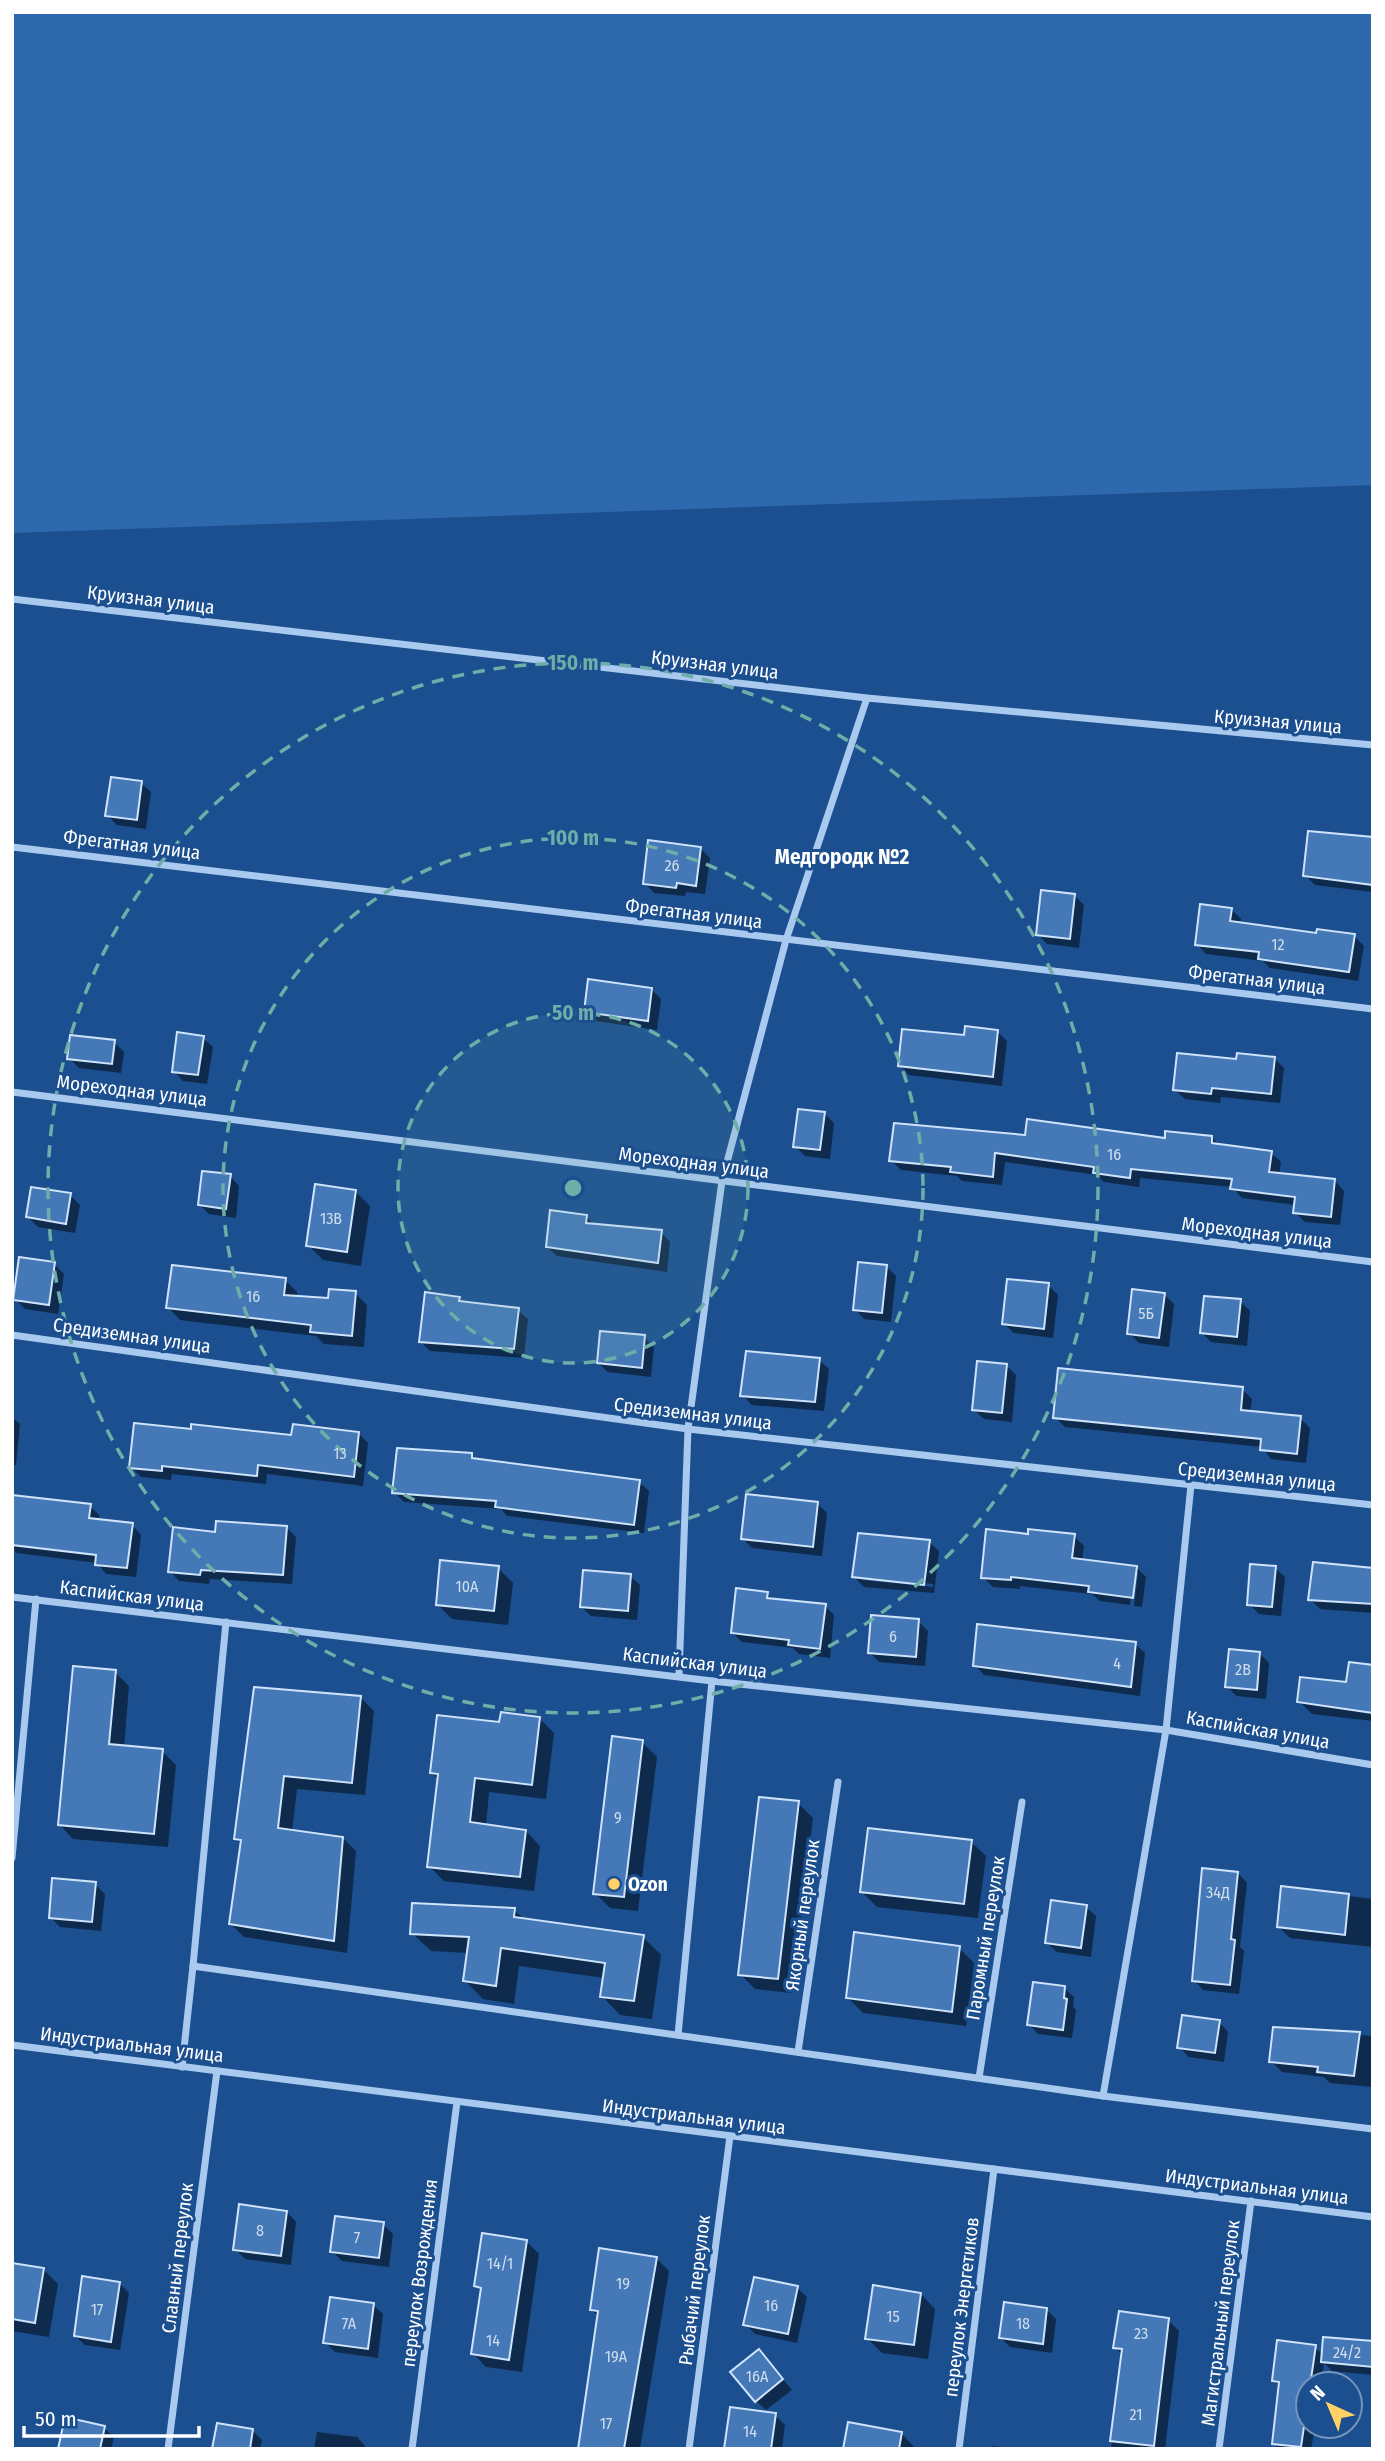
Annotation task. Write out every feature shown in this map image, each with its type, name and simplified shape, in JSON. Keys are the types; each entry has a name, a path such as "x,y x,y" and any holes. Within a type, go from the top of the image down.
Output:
{"street":[{"name":"Круизная улица","path":"12,599 867,698 1373,745"},
{"path":"679,1675 688,1429 722,1181 786,940 867,698"},
{"name":"Фрегатная улица","path":"12,847 1373,1009"},
{"name":"Мореходная улица","path":"12,1092 1373,1262"},
{"name":"Средиземная улица","path":"12,1335 688,1429 1373,1505"},
{"path":"1103,2096 1166,1730 1191,1485"},
{"name":"Каспийская улица","path":"12,1597 712,1681 1166,1730 1373,1765"},
{"path":"12,1858 36,1599"},
{"path":"182,2067 226,1622"},
{"path":"678,2035 712,1681"},
{"name":"Якорный переулок","path":"797,2052 838,1782"},
{"name":"Паромный переулок","path":"979,2078 1022,1802"},
{"path":"193,1966 1103,2096 1373,2129"},
{"name":"Индустриальная улица","path":"12,2045 1373,2217"},
{"name":"Славный переулок","path":"168,2449 216,2071"},
{"name":"переулок Возрождения","path":"412,2449 457,2102"},
{"name":"Рыбачий переулок","path":"689,2449 730,2136"},
{"name":"переулок Энергетиков","path":"958,2449 994,2169"},
{"name":"Магистральный переулок","path":"1219,2449 1251,2201"}],"shaded area":[{"path":"12,12 1373,12 1373,485 12,533"}],"building":[{"path":"111,777 142,781 137,820 105,816"},
{"path":"1308,831 1373,837 1373,885 1303,876"},
{"path":"648,840 701,847 696,886 677,883 676,888 643,884"},
{"path":"1041,890 1075,894 1070,939 1036,935"},
{"path":"1200,904 1232,908 1230,921 1316,933 1317,929 1355,934 1349,972 1258,959 1259,952 1195,945"},
{"path":"588,979 652,988 648,1021 584,1012"},
{"path":"965,1026 998,1030 993,1077 898,1066 902,1029 964,1035"},
{"path":"177,1032 204,1036 198,1075 172,1072"},
{"path":"70,1035 115,1040 112,1064 67,1059"},
{"path":"1177,1053 1236,1059 1237,1053 1275,1057 1271,1094 1212,1088 1211,1094 1173,1090"},
{"path":"798,1109 825,1112 820,1150 793,1147"},
{"path":"1027,1119 1165,1138 1165,1131 1212,1136 1212,1143 1272,1151 1269,1172 1335,1179 1331,1217 1293,1213 1295,1197 1230,1189 1232,1179 1131,1169 1130,1178 1093,1173 1094,1167 995,1153 993,1177 950,1172 951,1167 889,1161 894,1123 1025,1135"},
{"path":"202,1171 231,1174 226,1209 198,1205"},
{"path":"315,1184 356,1190 347,1252 306,1246"},
{"path":"31,1187 71,1193 66,1224 26,1217"},
{"path":"550,1210 587,1215 586,1223 662,1230 658,1263 546,1247"},
{"path":"19,1257 55,1262 49,1305 13,1300"},
{"path":"858,1262 887,1265 882,1313 853,1310"},
{"path":"172,1265 286,1278 284,1295 328,1298 329,1289 356,1291 352,1336 310,1332 311,1325 166,1308"},
{"path":"1007,1279 1049,1283 1044,1329 1002,1324"},
{"path":"1132,1289 1165,1293 1159,1338 1127,1334"},
{"path":"425,1292 460,1297 459,1301 519,1308 514,1349 419,1342"},
{"path":"1204,1296 1241,1299 1237,1337 1200,1333"},
{"path":"600,1331 645,1335 642,1368 597,1363"},
{"path":"746,1351 820,1358 815,1402 740,1396"},
{"path":"977,1361 1007,1364 1002,1413 972,1410"},
{"path":"1058,1368 1243,1387 1241,1410 1301,1416 1297,1454 1260,1450 1261,1439 1053,1418"},
{"path":"134,1423 191,1429 191,1424 291,1435 293,1424 359,1432 354,1477 258,1465 257,1476 162,1466 162,1471 129,1468"},
{"path":"397,1448 472,1453 472,1458 640,1480 634,1525 495,1507 496,1501 392,1493"},
{"path":"746,1494 818,1502 813,1547 741,1539"},
{"path":"12,1495 91,1504 89,1518 133,1523 127,1568 95,1565 96,1555 12,1545"},
{"path":"216,1521 287,1526 283,1575 201,1570 200,1575 168,1572 173,1527 215,1532"},
{"path":"986,1529 1028,1534 1028,1529 1075,1534 1072,1558 1137,1566 1133,1598 1088,1592 1089,1586 1011,1577 1011,1580 981,1578"},
{"path":"858,1533 930,1540 924,1585 852,1577"},
{"path":"440,1560 499,1566 494,1611 436,1605"},
{"path":"1313,1562 1373,1568 1373,1604 1308,1600"},
{"path":"1250,1564 1276,1566 1272,1607 1247,1605"},
{"path":"583,1570 631,1574 628,1611 580,1607"},
{"path":"736,1588 768,1592 767,1598 826,1604 820,1649 788,1645 789,1640 731,1633"},
{"path":"871,1615 919,1619 916,1657 868,1653"},
{"path":"977,1624 1136,1642 1131,1687 973,1666"},
{"path":"1229,1649 1260,1652 1257,1690 1225,1687"},
{"path":"1349,1662 1373,1665 1373,1713 1297,1702 1300,1677 1346,1682"},
{"path":"73,1666 116,1670 109,1744 163,1749 154,1834 58,1825"},
{"path":"254,1687 361,1696 352,1783 284,1776 278,1828 343,1837 334,1941 229,1924 241,1840 234,1839"},
{"path":"501,1712 540,1717 532,1785 475,1778 470,1822 526,1830 520,1877 427,1867 438,1774 430,1773 437,1715 499,1722"},
{"path":"612,1736 643,1740 624,1897 593,1894"},
{"path":"759,1797 799,1801 778,1979 738,1975"},
{"path":"868,1828 972,1840 964,1904 860,1892"},
{"path":"1202,1868 1238,1872 1231,1939 1235,1940 1230,1985 1192,1981"},
{"path":"52,1878 96,1882 92,1922 49,1918"},
{"path":"1281,1886 1349,1894 1345,1935 1277,1927"},
{"path":"1051,1900 1087,1905 1081,1948 1045,1943"},
{"path":"412,1903 515,1908 514,1917 644,1935 634,2001 600,1997 605,1963 501,1948 496,1986 463,1981 469,1937 410,1934"},
{"path":"854,1932 960,1946 952,2012 846,1998"},
{"path":"1033,1982 1065,1986 1064,1998 1067,1999 1063,2030 1027,2025"},
{"path":"1182,2015 1220,2020 1215,2053 1177,2048"},
{"path":"1273,2027 1360,2032 1354,2076 1317,2072 1318,2067 1269,2062"},
{"path":"239,2204 287,2211 281,2256 233,2250"},
{"path":"335,2216 384,2222 379,2258 330,2252"},
{"path":"482,2233 527,2240 509,2360 471,2354 481,2288 474,2286"},
{"path":"599,2248 657,2257 624,2449 578,2449 598,2311 590,2310"},
{"path":"12,2263 44,2268 35,2323 12,2319"},
{"path":"82,2276 120,2282 111,2342 74,2336"},
{"path":"754,2277 798,2286 788,2334 743,2325"},
{"path":"873,2285 921,2293 914,2345 865,2339"},
{"path":"330,2297 374,2303 368,2349 323,2343"},
{"path":"1004,2302 1047,2308 1043,2344 999,2338"},
{"path":"1119,2311 1169,2318 1154,2446 1110,2441 1122,2349 1113,2348"},
{"path":"1323,2337 1373,2341 1373,2367 1321,2362"},
{"path":"1277,2340 1316,2345 1312,2370 1294,2370 1294,2440 1302,2440 1301,2447 1272,2444 1279,2382 1272,2381"},
{"path":"759,2349 783,2379 755,2402 730,2372"},
{"path":"730,2407 776,2413 771,2449 724,2449"},
{"path":"65,2417 105,2426 100,2449 58,2449"},
{"path":"848,2422 902,2432 899,2449 843,2449"},
{"path":"217,2423 253,2429 250,2449 212,2449"}],"place":[{"name":"Ozon","path":"614,1884"}],"district":[{"name":"Медгородк №2","path":"842,857"}]}
